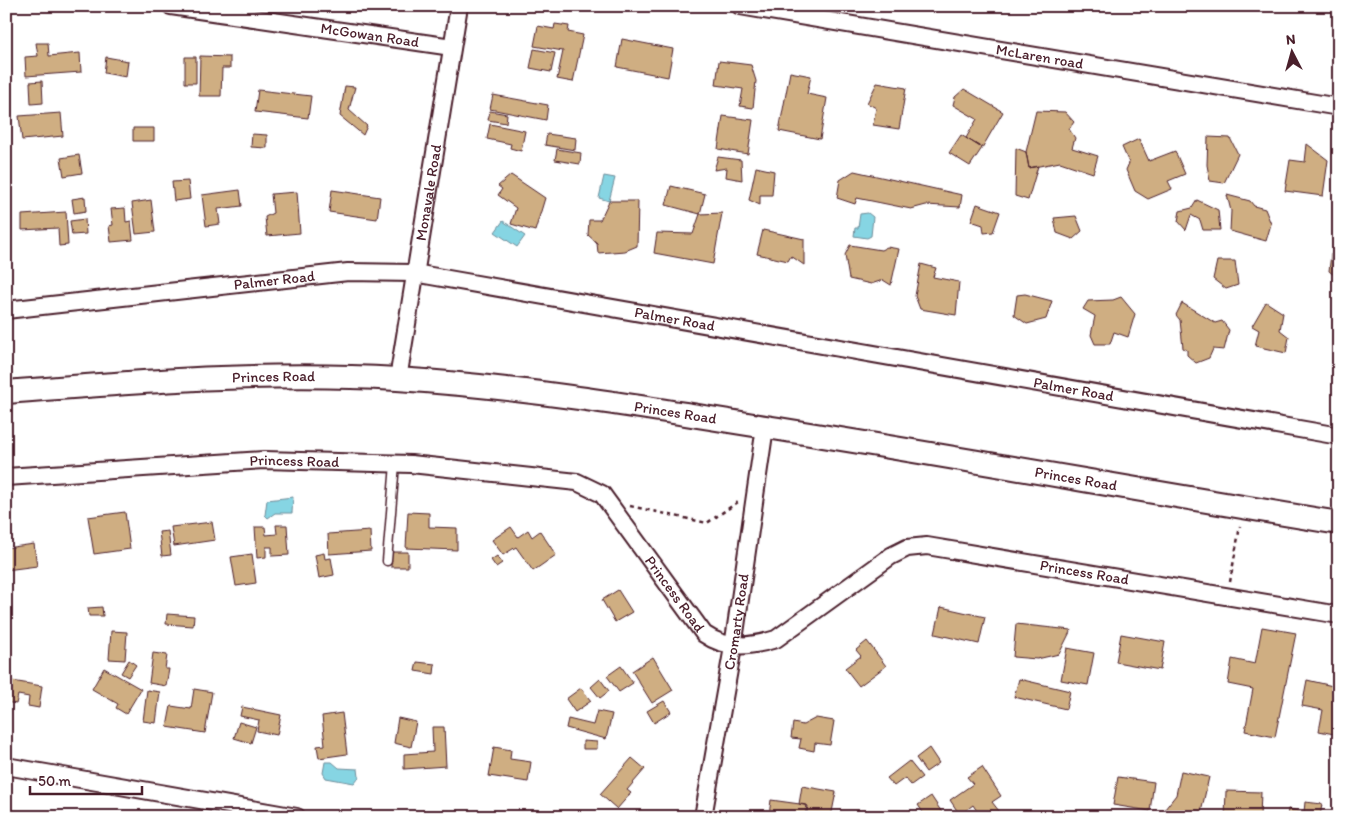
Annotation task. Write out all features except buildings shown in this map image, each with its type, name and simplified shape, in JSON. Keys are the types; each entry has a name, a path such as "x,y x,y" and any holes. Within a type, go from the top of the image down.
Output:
{"main road":[{"name":"Princes Road","path":"6,392 178,378 285,376 398,379 561,395 765,426 1339,523"}],"street":[{"name":"McGowan Road","path":"171,6 452,47"},
{"name":"Monavale Road","path":"398,379 459,6"},
{"name":"McLaren road","path":"740,6 1339,107"},
{"name":"Palmer Road","path":"6,310 348,272 414,273 1339,436"},
{"name":"Cromarty Road","path":"703,817 733,647 765,426"},
{"name":"Princess Road","path":"6,477 264,460 395,464 577,482 596,491 607,501 704,634 715,642 733,647 755,646 776,639 891,556 907,548 927,546 1339,615"},
{"path":"6,766 297,817"}],"lane":[{"path":"386,561 395,464"}],"path":[{"path":"607,501 707,523 731,508 756,486"},
{"path":"1227,596 1243,507"}],"water":[{"path":"604,176 615,178 609,201 599,198"},
{"path":"868,213 873,217 871,236 867,238 854,236 855,228 858,228 860,214"},
{"path":"503,221 525,236 517,247 495,232"},
{"path":"293,497 292,513 275,513 268,518 265,515 267,500"},
{"path":"325,762 332,762 339,768 358,769 359,777 354,783 326,778 323,773"}]}
